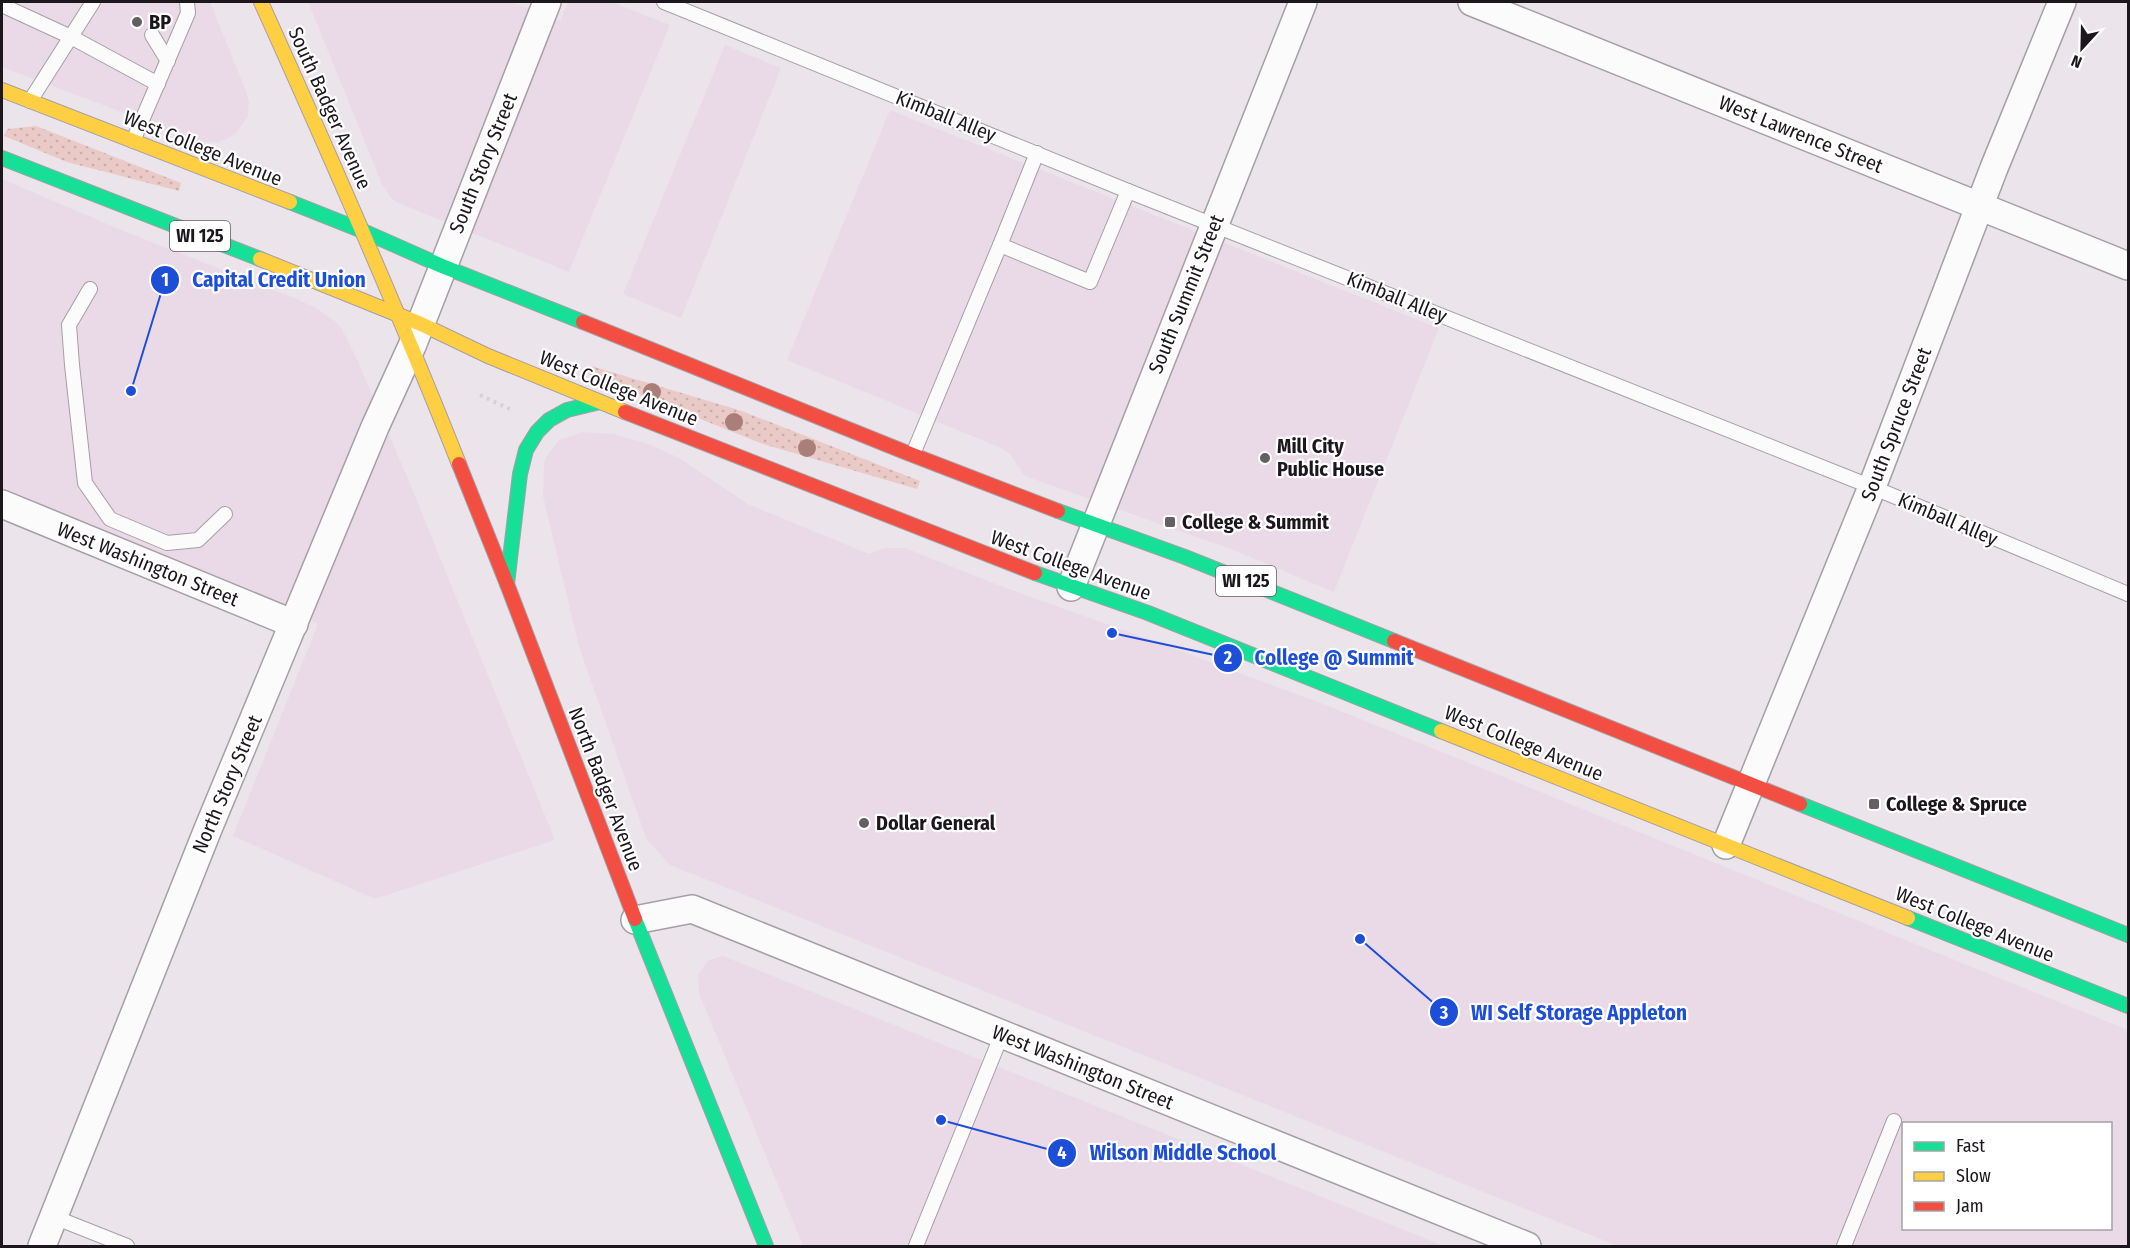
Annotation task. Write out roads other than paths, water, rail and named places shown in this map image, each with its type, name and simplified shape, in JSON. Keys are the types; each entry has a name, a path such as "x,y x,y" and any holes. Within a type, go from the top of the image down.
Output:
{"main road":[{"name":"South Badger Avenue","path":"261,2 363,231 410,328"},
{"name":"West College Avenue","path":"2,90 363,231 442,266 913,454 1095,525 1185,557 2128,935"},
{"name":"West College Avenue","path":"2,158 410,328 488,356 1071,587 1148,614 2128,1006"},
{"name":"North Badger Avenue","path":"410,328 635,920 766,1246"},
{"path":"507,584 520,474 526,450 537,432 549,420 567,410 600,402"}],"street":[{"name":"South Story Street","path":"410,328 442,266 547,2"},
{"name":"South Summit Street","path":"1071,587 1303,2"},
{"name":"West Lawrence Street","path":"1472,2 2128,266"},
{"name":"South Spruce Street","path":"1726,845 1872,487 1980,206 2062,2"},
{"name":"North Story Street","path":"42,1246 208,829 375,427 410,328"},
{"name":"West Washington Street","path":"2,504 294,624"},
{"name":"West Washington Street","path":"635,920 692,909 1515,1244"}],"lane":[{"path":"2,2 6,7 71,37 158,84"},
{"path":"30,102 93,2"},
{"path":"133,141 188,13 187,2"},
{"name":"Kimball Alley","path":"664,2 1128,191 1872,487 2128,594"},
{"path":"152,35 168,61"},
{"path":"913,454 1037,153"},
{"path":"1000,245 1090,282 1128,191"},
{"path":"90,289 69,325 85,483 110,519 167,543 198,540 225,514"},
{"path":"916,1246 1002,1034"},
{"path":"1844,1246 1894,1121"},
{"path":"54,1217 127,1246"}],"place":[{"name":"BP","path":"137,22"},
{"name":"Capital Credit Union","path":"131,391"},
{"name":"Mill City Public House","path":"1265,458"},
{"name":"College & Summit","path":"1170,522"},
{"name":"College @ Summit","path":"1112,633"},
{"name":"College & Spruce","path":"1874,804"},
{"name":"Dollar General","path":"864,823"},
{"name":"WI Self Storage Appleton","path":"1360,939"},
{"name":"Wilson Middle School","path":"941,1120"}]}
